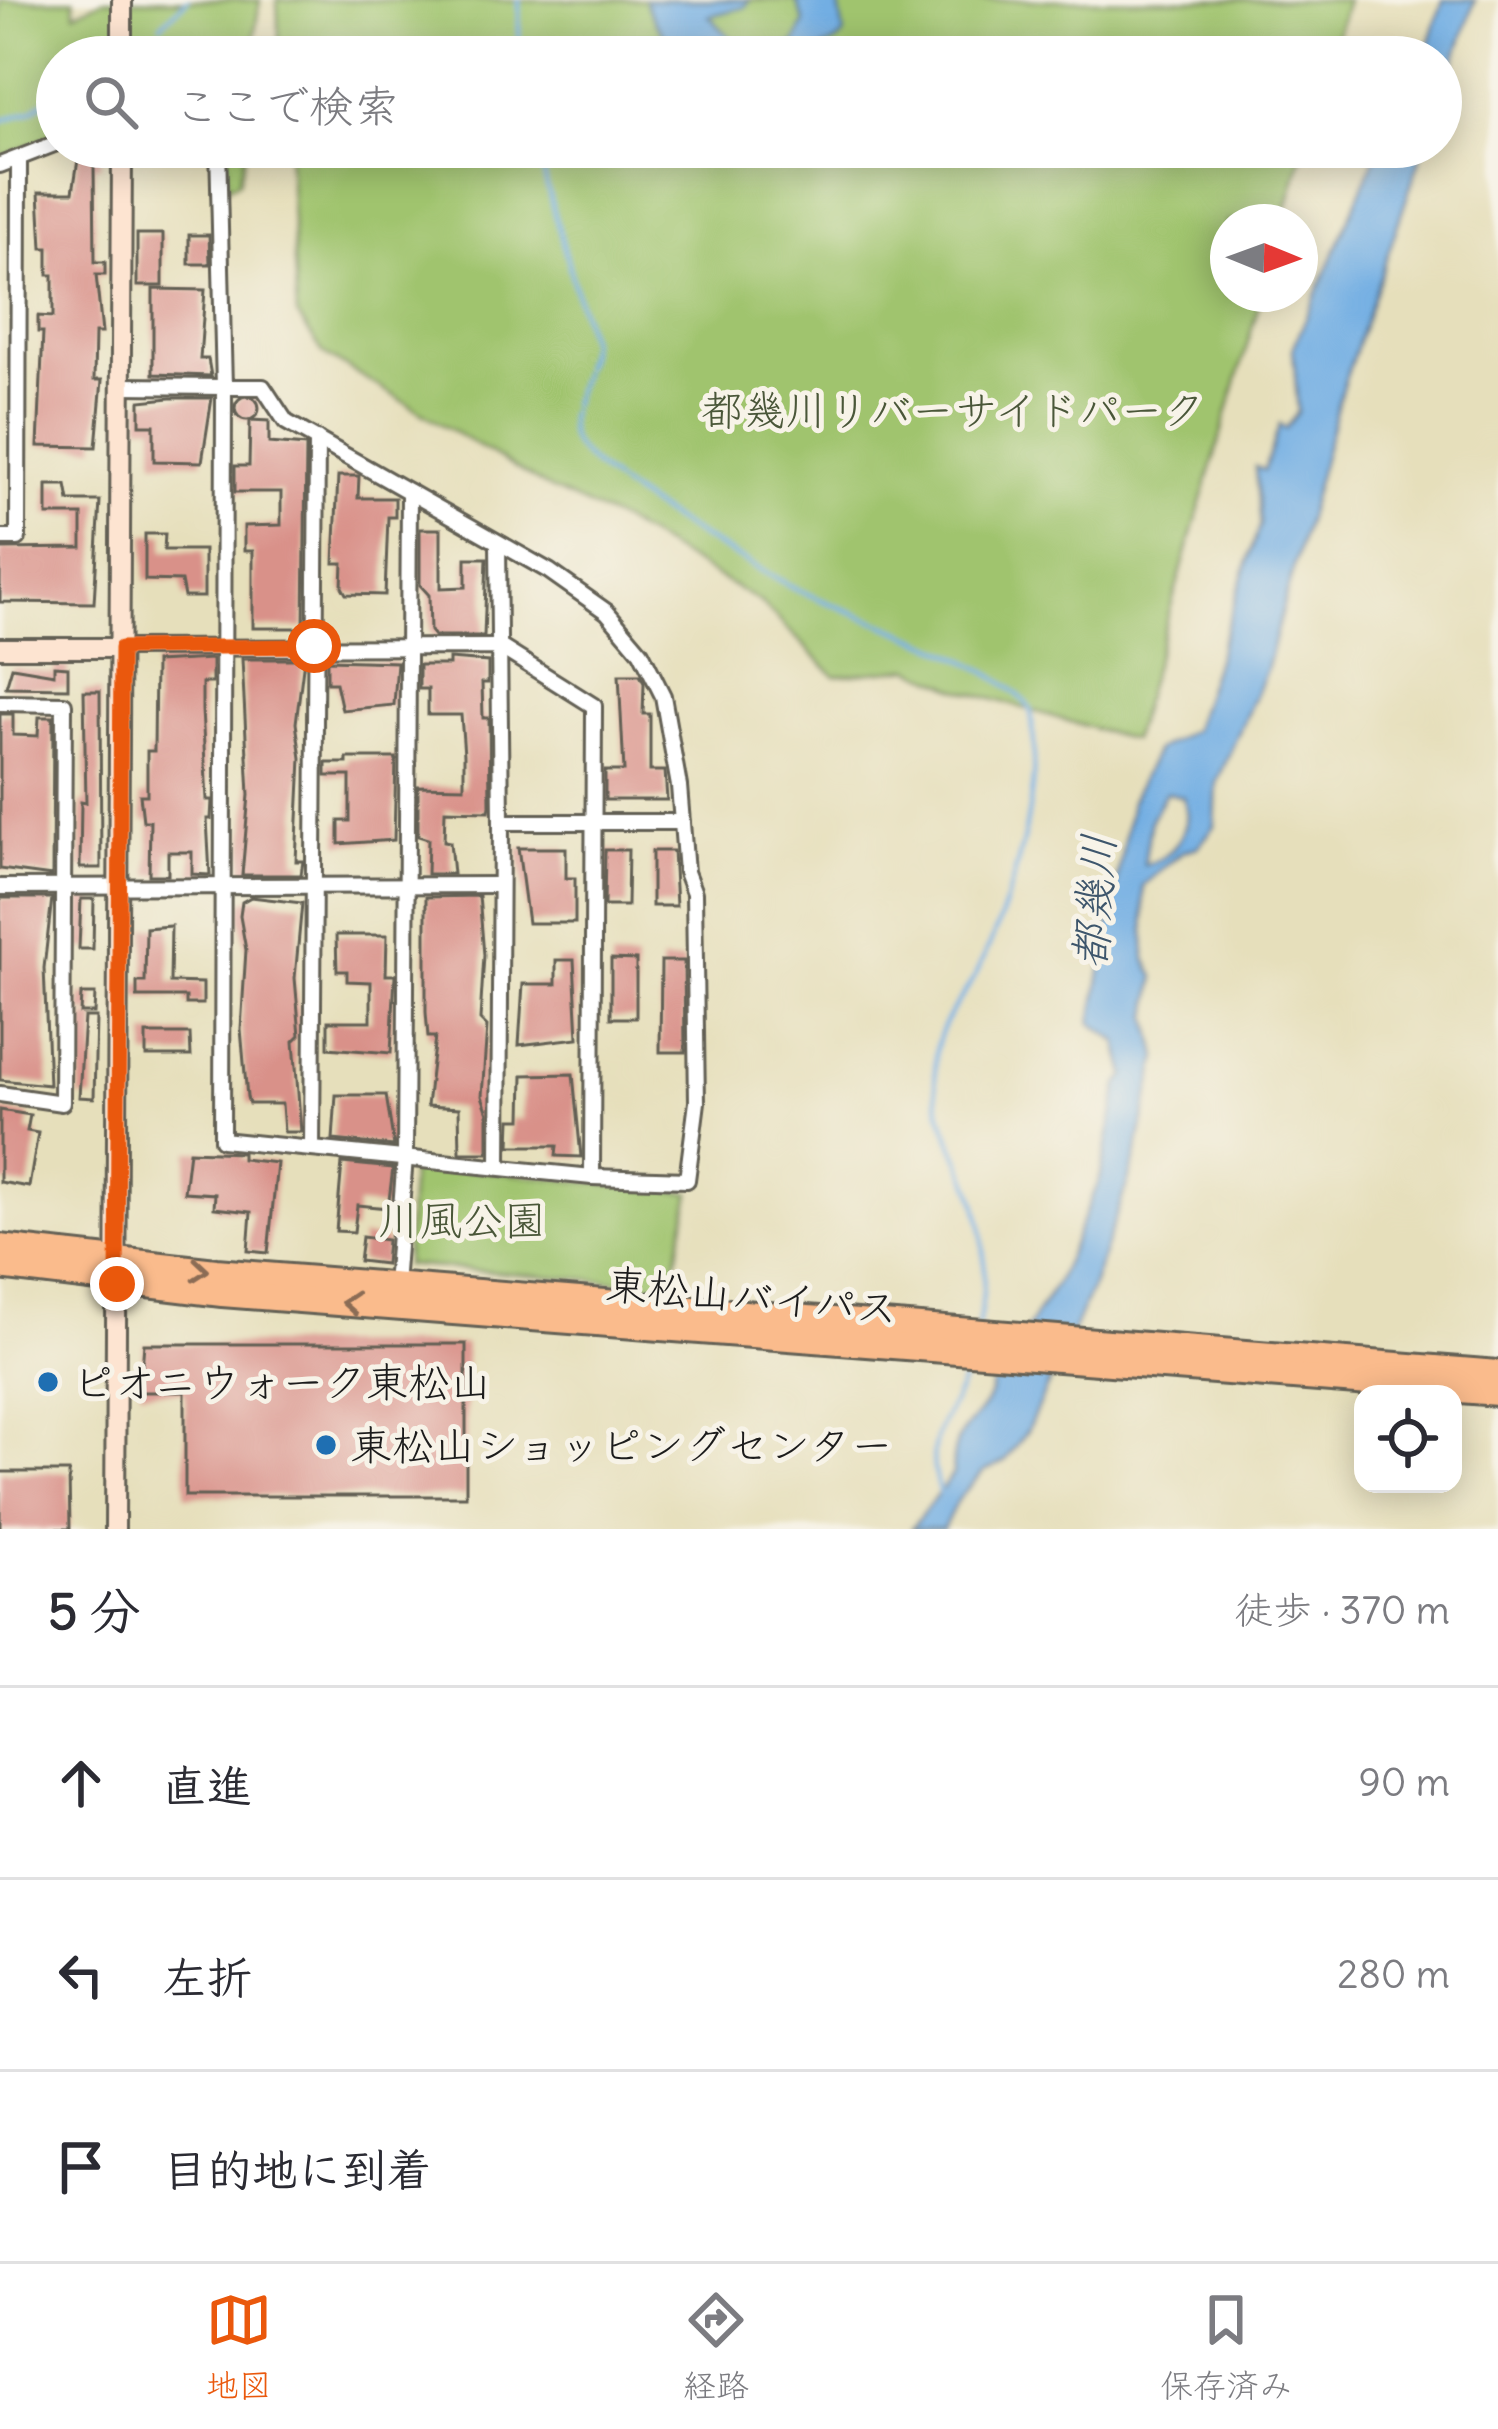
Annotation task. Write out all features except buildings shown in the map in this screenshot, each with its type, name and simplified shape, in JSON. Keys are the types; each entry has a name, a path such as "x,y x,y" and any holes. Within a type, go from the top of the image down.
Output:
{"highway":[{"name":"東松山バイパス","path":"0,1247 117,1274 1284,1366 1498,1372"},
{"name":"東松山バイパス","path":"0,1268 395,1285 721,1323"},
{"name":"東松山バイパス","path":"1284,1366 1498,1393"}],"street":[{"path":"122,0 122,36"},
{"path":"0,165 36,154"},
{"path":"0,538 18,538 19,162"},
{"path":"115,1529 122,168"},
{"path":"121,386 224,387 263,387 286,422 498,543 607,612 641,652 663,696 686,872 694,893 697,1102 687,1180 592,1177 222,1140 224,387 219,168"},
{"path":"312,1149 317,439"},
{"path":"395,1285 405,1157 409,492"},
{"path":"498,543 499,1167"},
{"path":"0,648 500,647 594,706 592,1177"},
{"path":"0,703 64,704 62,1103 0,1094"},
{"path":"500,822 682,822"},
{"path":"0,887 500,885"}],"green space":[{"path":"0,0 74,0 75,13 102,0 260,0 254,36 36,36 36,143 0,158"},
{"path":"277,0 1347,0 1336,36 279,36"},
{"path":"228,168 242,168 239,181 228,187"},
{"name":"都幾川リバーサイドパーク","path":"289,168 1298,168 1288,204 1210,204 1210,312 1257,312 1132,740 955,688 911,668 835,676 760,602 621,521 550,489 324,354 297,315"},
{"name":"川風公園","path":"417,1164 691,1193 671,1286 405,1265 411,1170"}],"water":[{"path":"645,0 749,0 745,7 709,16 729,36 666,36"},
{"path":"796,0 838,0 844,34 798,36 804,22"},
{"path":"1443,0 1475,0 1462,39 1432,36"},
{"path":"1371,168 1417,168 1341,392 1266,670 1217,782 1215,826 1198,847 1183,851 1143,886 1146,959 1155,977 1149,1017 1158,1057 1135,1161 1090,1292 1027,1431 1005,1461 983,1472 957,1500 943,1529 911,1529 953,1474 957,1443 1056,1283 1100,1179 1119,1085 1126,1075 1118,1042 1092,1023 1131,801 1156,750 1193,730 1260,524 1255,467 1264,470 1280,424 1285,429 1298,412 1293,348 1309,312 1318,312 1318,290","holes":["1166,792 1183,797 1186,819 1173,848 1144,865 1151,819"]}],"waterway":[{"path":"161,25 187,0"},
{"path":"519,0 519,36"},
{"path":"0,121 36,107"},
{"path":"542,168 589,339 569,425 581,453 637,497 714,544 803,592 958,657 1013,690 1030,708 1033,773 1022,845 988,948 946,1021 936,1049 939,1107 981,1221 984,1275 978,1326"},
{"path":"940,1494 934,1472 936,1439 970,1360"}],"place":[{"name":"ピオニウォーク東松山","path":"48,1382"},
{"name":"東松山ショッピングセンター","path":"326,1445"}],"route":[{"path":"117,1284 121,648 314,646"}],"water label":[{"name":"都幾川","path":"1094,901"}]}
